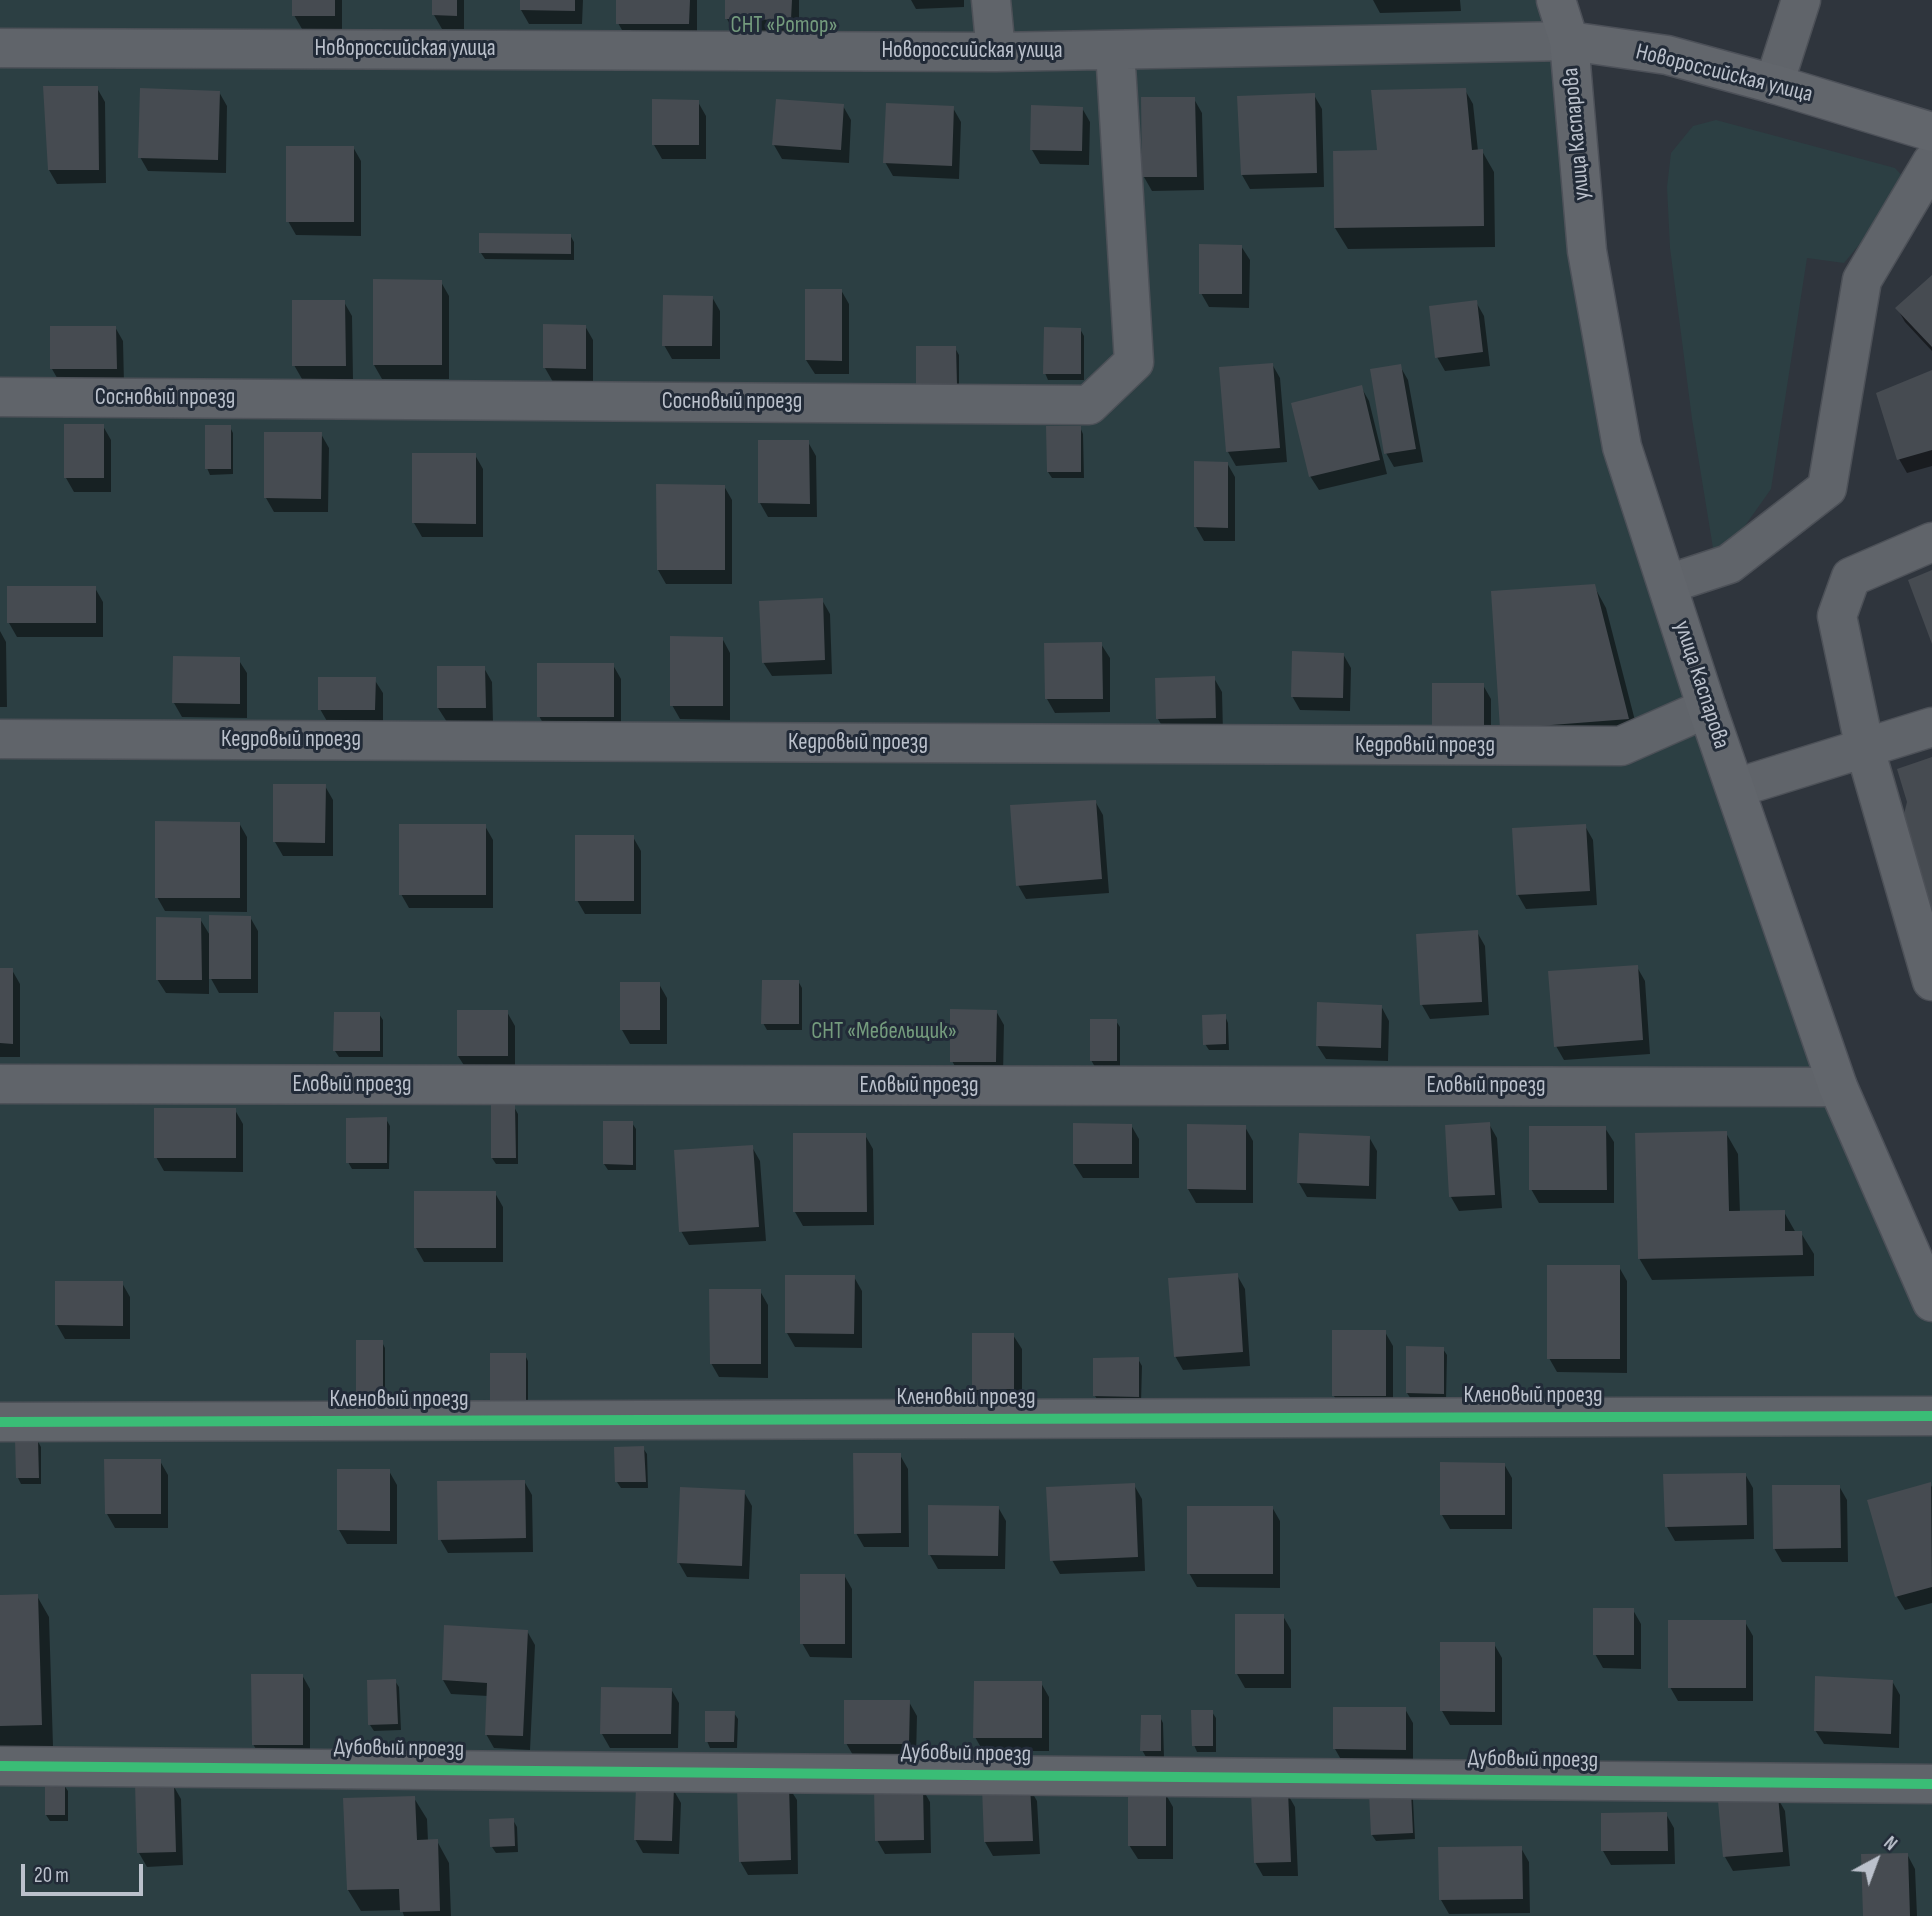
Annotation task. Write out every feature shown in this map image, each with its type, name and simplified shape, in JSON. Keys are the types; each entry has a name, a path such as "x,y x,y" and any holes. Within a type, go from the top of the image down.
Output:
{"main road":[{"name":"улица Каспарова","path":"1556,0 1569,41 1587,251 1619,434 1707,708 1838,1087 1932,1302"},
{"name":"улица Каспарова","path":"1569,41 1576,0"},
{"name":"Новороссийская улица","path":"1569,41 1667,55 1932,132"}],"street":[{"path":"991,0 996,52"},
{"path":"1774,84 1801,0"},
{"name":"Новороссийская улица","path":"0,48 996,52 1569,41"},
{"name":"Сосновый проезд","path":"0,397 1089,405 1134,362 1115,50"},
{"path":"1668,584 1729,564 1827,488 1862,279 1932,162"},
{"path":"1931,977 1865,749 1837,616 1851,578 1932,542"},
{"name":"Кедровый проезд","path":"0,739 1621,747 1707,708"},
{"path":"1736,789 1932,727"},
{"name":"Еловый проезд","path":"0,1084 1838,1087"},
{"name":"Кленовый проезд","path":"0,1422 1932,1416"},
{"name":"Дубовый проезд","path":"0,1766 1932,1784"}],"green space":[{"name":"СНТ «Мебельщик»","path":"0,0 1543,0 1622,447 1932,1302 1932,1916 0,1916"},
{"path":"1716,120 1895,168 1905,179 1901,194 1844,263 1807,258 1771,489 1725,554 1713,548 1692,419 1670,248 1667,187 1671,153 1693,126"}],"building":[{"path":"292,0 335,0 335,16 292,16"},
{"path":"432,0 457,0 457,16 432,15"},
{"path":"520,0 575,0 575,11 520,10"},
{"path":"616,0 690,0 689,24 616,24"},
{"path":"725,0 792,0 791,20 725,19"},
{"path":"43,86 98,86 99,170 48,170"},
{"path":"140,88 220,91 218,160 138,158"},
{"path":"1466,88 1472,150 1483,149 1484,226 1334,228 1333,151 1377,150 1371,90"},
{"path":"1315,93 1317,173 1241,175 1237,96"},
{"path":"1141,97 1195,97 1197,177 1142,177"},
{"path":"652,99 699,100 699,145 652,145"},
{"path":"776,99 844,104 841,150 772,145"},
{"path":"886,103 954,106 952,166 883,163"},
{"path":"1031,105 1083,107 1082,151 1030,150"},
{"path":"286,146 354,146 354,222 286,222"},
{"path":"479,233 571,234 571,254 479,253"},
{"path":"1199,244 1242,245 1242,294 1199,294"},
{"path":"1932,275 1932,347 1895,308"},
{"path":"373,279 442,280 442,365 373,365"},
{"path":"805,289 842,289 842,361 805,360"},
{"path":"663,295 713,296 712,346 662,346"},
{"path":"292,300 345,300 346,366 292,366"},
{"path":"1477,300 1483,352 1435,358 1429,306"},
{"path":"543,324 586,325 586,369 543,368"},
{"path":"50,326 116,326 117,369 50,369"},
{"path":"1044,327 1081,328 1081,374 1043,374"},
{"path":"916,346 956,346 957,385 916,385"},
{"path":"1273,363 1280,448 1226,452 1219,367"},
{"path":"1401,364 1416,449 1384,454 1370,369"},
{"path":"1932,370 1932,450 1897,460 1876,393"},
{"path":"1362,385 1380,460 1309,477 1291,403"},
{"path":"64,424 104,424 104,478 64,478"},
{"path":"205,425 231,425 231,469 205,469"},
{"path":"1046,426 1081,426 1081,472 1047,472"},
{"path":"264,432 322,432 321,499 264,498"},
{"path":"758,440 809,440 810,504 758,503"},
{"path":"412,453 476,453 476,524 412,523"},
{"path":"1194,461 1228,462 1228,528 1194,527"},
{"path":"656,484 725,485 725,570 657,570"},
{"path":"1932,570 1932,644 1908,580"},
{"path":"1595,584 1629,719 1500,729 1491,591"},
{"path":"7,586 96,586 96,623 7,623"},
{"path":"823,598 825,660 762,663 759,601"},
{"path":"670,636 723,637 723,706 670,706"},
{"path":"1102,642 1103,699 1045,699 1044,643"},
{"path":"1292,651 1344,653 1343,698 1291,697"},
{"path":"173,656 240,657 240,704 172,703"},
{"path":"537,663 614,663 614,717 537,717"},
{"path":"437,666 485,666 486,708 437,708"},
{"path":"1215,676 1216,718 1156,719 1155,678"},
{"path":"318,677 376,677 375,710 318,710"},
{"path":"1432,683 1484,683 1484,730 1432,729"},
{"path":"1932,757 1932,911 1926,905 1903,818 1907,802 1897,769"},
{"path":"273,784 326,784 325,843 273,842"},
{"path":"1096,800 1102,879 1016,886 1010,805"},
{"path":"155,821 240,822 240,898 155,898"},
{"path":"399,824 486,824 486,895 399,895"},
{"path":"1586,824 1590,891 1516,895 1512,828"},
{"path":"575,835 634,835 634,901 575,901"},
{"path":"209,915 251,916 251,979 209,979"},
{"path":"156,917 201,918 202,980 156,980"},
{"path":"1478,930 1482,1002 1420,1005 1416,934"},
{"path":"1638,965 1643,1040 1554,1047 1548,971"},
{"path":"0,968 13,968 13,1044 0,1043"},
{"path":"762,980 799,980 799,1024 761,1024"},
{"path":"620,982 660,982 660,1030 620,1030"},
{"path":"1317,1002 1382,1005 1381,1048 1316,1046"},
{"path":"950,1009 997,1010 996,1062 950,1062"},
{"path":"457,1010 508,1010 508,1056 457,1056"},
{"path":"334,1012 380,1012 380,1051 333,1051"},
{"path":"1226,1014 1226,1044 1203,1045 1202,1015"},
{"path":"1090,1019 1117,1019 1117,1061 1090,1061"},
{"path":"491,1105 515,1105 516,1158 491,1158"},
{"path":"154,1108 236,1108 236,1158 154,1158"},
{"path":"387,1117 387,1163 346,1163 346,1118"},
{"path":"603,1121 633,1121 633,1165 603,1164"},
{"path":"1490,1122 1495,1195 1449,1197 1445,1125"},
{"path":"1073,1123 1132,1124 1132,1164 1073,1164"},
{"path":"1187,1124 1246,1125 1246,1190 1187,1189"},
{"path":"1529,1126 1606,1126 1607,1190 1529,1190"},
{"path":"1727,1131 1729,1211 1785,1210 1785,1231 1802,1231 1803,1255 1638,1259 1635,1133"},
{"path":"793,1133 866,1133 867,1212 793,1212"},
{"path":"1299,1133 1370,1136 1369,1186 1297,1183"},
{"path":"753,1145 759,1227 679,1232 674,1150"},
{"path":"414,1191 496,1191 496,1248 414,1248"},
{"path":"1547,1265 1620,1265 1620,1359 1547,1359"},
{"path":"1238,1273 1243,1352 1174,1357 1168,1278"},
{"path":"785,1275 855,1275 854,1334 785,1333"},
{"path":"55,1281 123,1281 123,1326 55,1325"},
{"path":"709,1289 761,1289 761,1364 710,1364"},
{"path":"1332,1330 1386,1330 1386,1396 1332,1396"},
{"path":"972,1333 1014,1333 1014,1389 972,1390"},
{"path":"356,1340 383,1340 383,1397 356,1397"},
{"path":"1406,1346 1444,1347 1444,1394 1406,1393"},
{"path":"490,1353 526,1353 526,1403 490,1402"},
{"path":"1139,1357 1139,1397 1093,1396 1093,1358"},
{"path":"15,1439 38,1439 39,1478 16,1478"},
{"path":"644,1446 646,1482 615,1482 614,1447"},
{"path":"853,1453 901,1453 901,1533 854,1534"},
{"path":"104,1459 161,1459 161,1514 105,1514"},
{"path":"1440,1462 1505,1463 1505,1515 1440,1515"},
{"path":"337,1469 390,1469 390,1531 337,1530"},
{"path":"1746,1473 1747,1525 1665,1527 1663,1474"},
{"path":"525,1480 526,1538 438,1540 437,1481"},
{"path":"1931,1482 1932,1587 1895,1597 1867,1500"},
{"path":"1135,1483 1138,1557 1050,1561 1046,1487"},
{"path":"1772,1485 1840,1485 1841,1548 1773,1549"},
{"path":"680,1487 745,1490 742,1566 677,1563"},
{"path":"928,1505 999,1506 998,1556 928,1555"},
{"path":"1187,1506 1273,1506 1273,1574 1187,1574"},
{"path":"800,1574 845,1574 845,1644 800,1644"},
{"path":"38,1594 42,1725 0,1726 0,1595"},
{"path":"1593,1608 1634,1608 1634,1655 1593,1655"},
{"path":"1235,1614 1284,1614 1284,1674 1235,1674"},
{"path":"1668,1620 1746,1620 1746,1688 1668,1688"},
{"path":"444,1625 528,1630 523,1736 485,1735 487,1683 442,1680"},
{"path":"1440,1642 1495,1642 1495,1712 1440,1711"},
{"path":"251,1674 303,1674 303,1745 252,1745"},
{"path":"1815,1676 1893,1680 1891,1734 1814,1731"},
{"path":"396,1679 398,1724 368,1725 367,1680"},
{"path":"974,1681 1042,1681 1042,1738 973,1738"},
{"path":"601,1687 672,1688 671,1734 600,1734"},
{"path":"844,1700 910,1700 909,1744 844,1744"},
{"path":"1333,1707 1406,1707 1406,1750 1333,1749"},
{"path":"1191,1710 1213,1710 1213,1746 1192,1746"},
{"path":"705,1711 735,1711 734,1742 705,1742"},
{"path":"1141,1715 1161,1715 1161,1751 1140,1751"},
{"path":"45,1783 65,1783 65,1815 45,1815"},
{"path":"174,1783 176,1852 137,1853 135,1784"},
{"path":"789,1784 791,1860 739,1862 737,1785"},
{"path":"1030,1785 1033,1841 984,1842 982,1787"},
{"path":"636,1786 674,1787 672,1841 634,1840"},
{"path":"923,1786 924,1840 875,1841 874,1787"},
{"path":"1128,1791 1166,1791 1166,1846 1128,1846"},
{"path":"1288,1791 1291,1862 1254,1863 1251,1792"},
{"path":"1411,1791 1413,1833 1371,1835 1369,1793"},
{"path":"1778,1795 1783,1852 1723,1857 1718,1801"},
{"path":"415,1796 417,1840 438,1839 440,1911 400,1912 399,1889 347,1890 343,1798"},
{"path":"1667,1812 1668,1851 1601,1851 1601,1813"},
{"path":"514,1818 515,1846 490,1847 489,1819"},
{"path":"1522,1846 1523,1899 1439,1900 1438,1847"},
{"path":"1908,1853 1910,1916 1863,1916 1861,1854"}],"cycle path":[{"path":"0,1422 1932,1416"},
{"path":"0,1766 1932,1784"}],"park label":[{"name":"СНТ «Ротор»","path":"784,26"}]}
